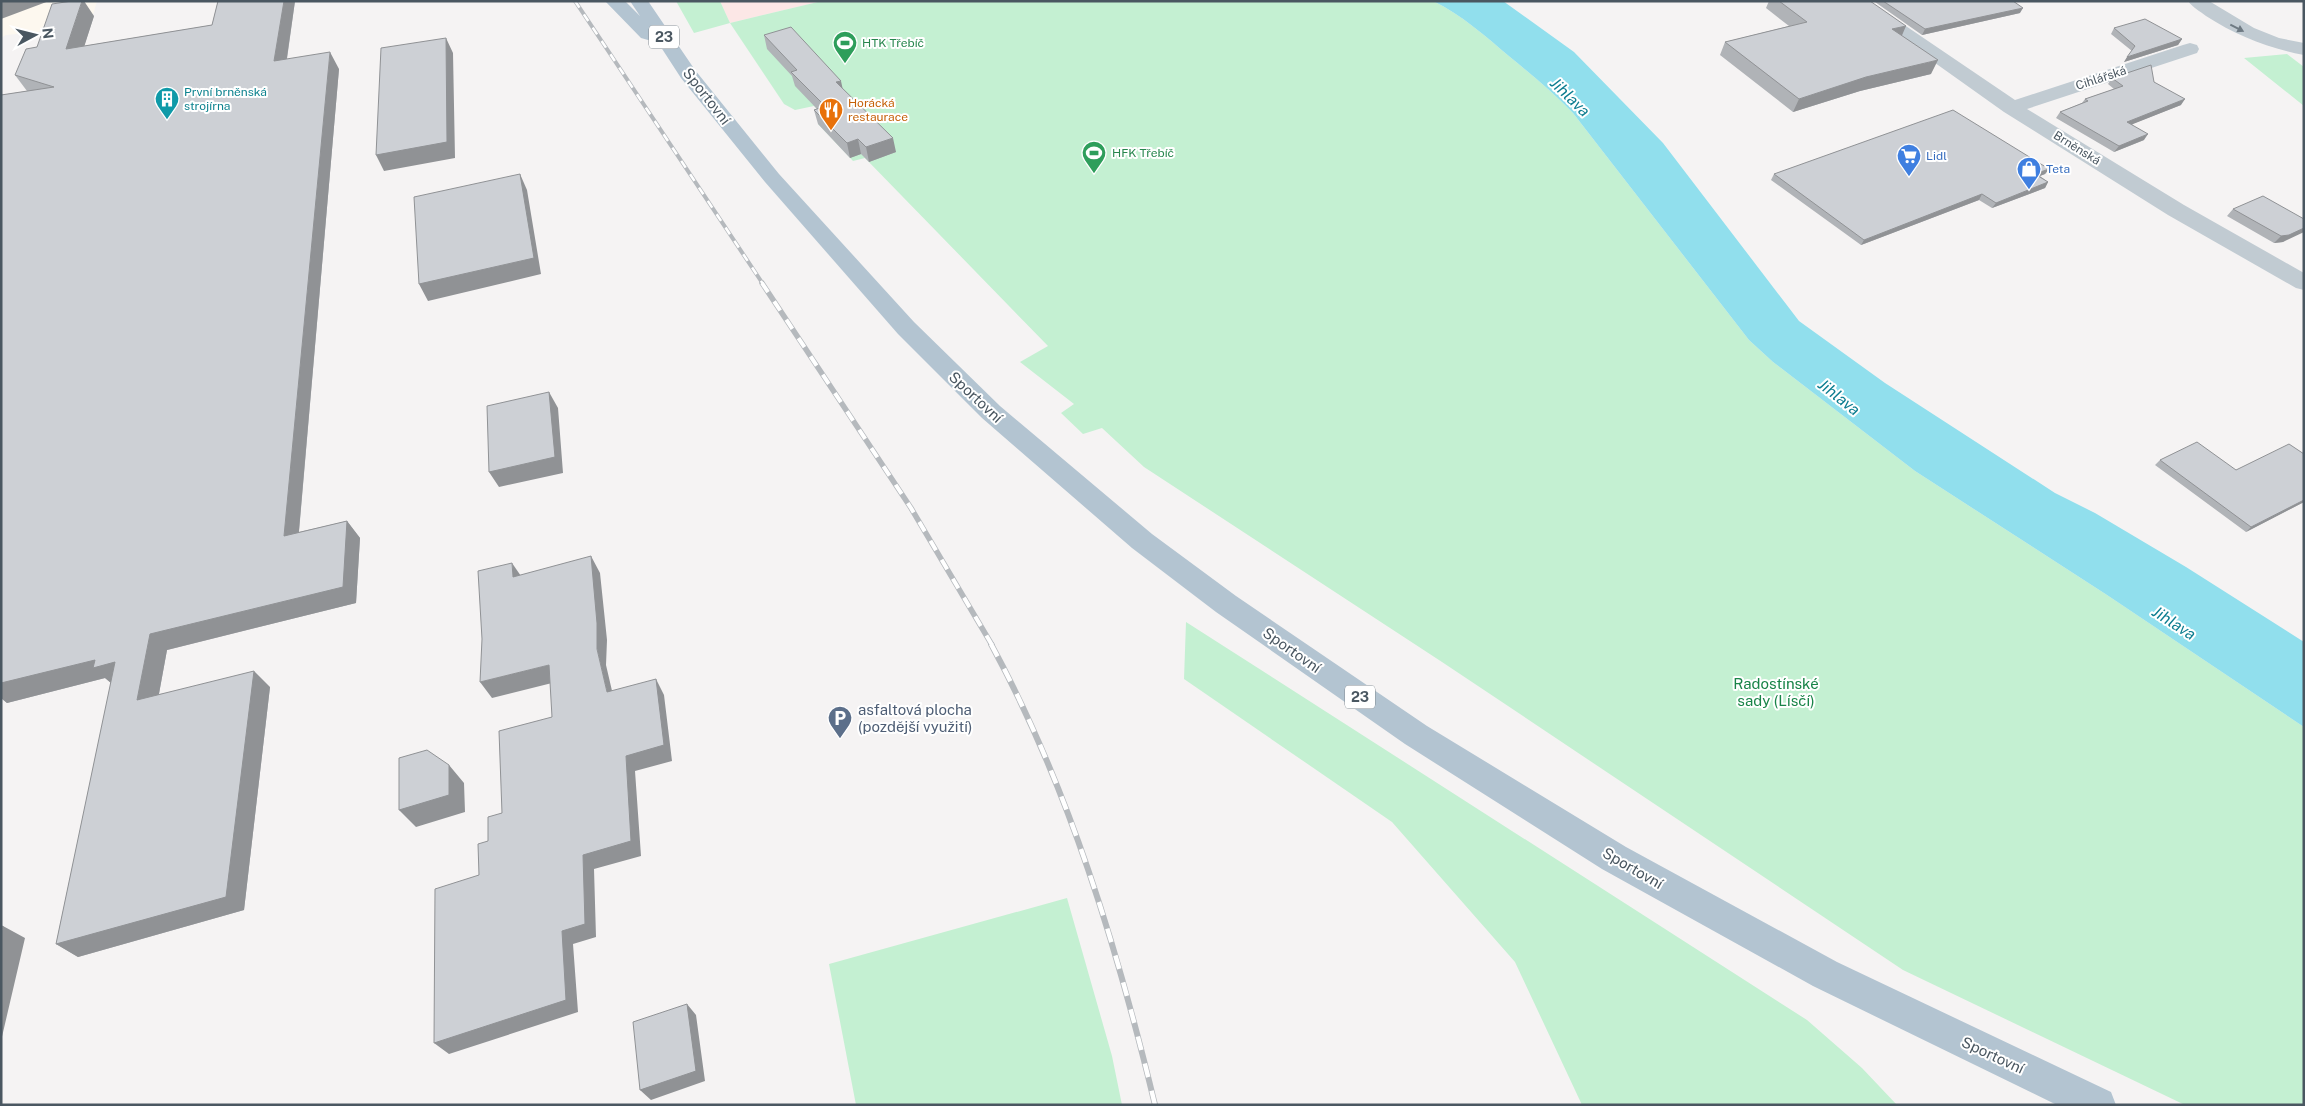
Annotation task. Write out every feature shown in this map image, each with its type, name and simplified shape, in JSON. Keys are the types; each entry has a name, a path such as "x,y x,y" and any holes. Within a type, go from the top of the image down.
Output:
{"main road":[{"path":"614,1 688,74"},
{"name":"Sportovní","path":"639,1 688,74 772,178 880,300 951,374 991,412 1142,541 1226,604 1416,735 1614,858 1825,974 2098,1105"},
{"path":"660,1 688,74"}],"street":[{"name":"Brněnská","path":"1857,1 2011,108 2176,210 2304,283"},
{"path":"2197,1 2234,27 2261,40 2304,49"},
{"name":"Cihlářská","path":"2011,108 2190,49"}],"shaded area":[{"path":"1,1 97,1 93,15 49,18 39,32 6,35 1,38"},
{"path":"720,1 822,1 730,23"}],"green space":[{"path":"676,1 720,1 730,23 694,33"},
{"name":"Radostínské sady (Lísčí)","path":"822,1 1433,1 1464,19 1535,77 1573,113 1749,340 1773,362 1915,471 2107,595 2304,727 2304,1105 2185,1105 1903,970 1442,662 1144,467 1102,428 1083,434 1061,413 1074,404 1020,362 1048,346 865,158 853,161 818,124 828,120 814,106 795,110 784,104 730,23"},
{"path":"2287,54 2304,67 2304,106 2244,58"},
{"path":"1186,622 1807,1020 1862,1068 1897,1105 1582,1105 1515,962 1392,822 1184,679"},
{"path":"1067,898 1112,1056 1122,1105 856,1105 829,964"}],"water":[{"name":"Jihlava","path":"1433,1 1503,1 1574,52 1663,143 1799,321 1885,383 2055,493 2095,513 2186,567 2304,642 2304,727 2107,595 1915,471 1773,362 1749,340 1573,113 1543,84 1464,19"}],"building":[{"path":"82,1 66,49 212,25 218,1 284,1 274,61 330,52 284,536 347,521 343,587 150,634 137,700 254,671 226,897 56,944 115,662 93,668 95,660 1,683 1,95 54,87 15,75 26,49 37,47 52,4"},
{"path":"1779,1 1870,1 1906,26 1892,29 1938,60 1866,77 1799,99 1725,42 1807,22"},
{"path":"1883,1 2013,1 2023,8 1925,29"},
{"path":"2145,19 2182,39 2127,57 2135,46 2114,28"},
{"path":"791,27 841,81 836,82 893,138 866,147 858,139 847,143 814,110 825,106 791,72 797,70 764,35"},
{"path":"446,38 447,142 376,155 381,48"},
{"path":"2151,65 2154,82 2185,99 2127,122 2148,134 2119,146 2060,112 2088,101 2085,99 2123,86 2112,78"},
{"name":"Lidl","path":"1953,110 2049,169 2035,174 2048,182 1996,203 1982,194 1864,240 1774,174"},
{"path":"520,174 534,258 419,284 414,197"},
{"path":"2263,196 2304,219 2304,228 2289,235 2281,236 2233,209"},
{"path":"549,392 555,457 489,472 487,406"},
{"path":"2197,442 2236,470 2289,444 2304,454 2304,500 2251,527 2160,460"},
{"path":"591,556 597,623 597,649 607,692 656,679 664,745 626,756 631,841 583,855 585,924 562,931 566,1000 434,1043 435,889 479,875 478,844 488,841 488,817 502,813 499,731 552,717 549,665 480,682 482,639 478,571 512,563 513,577"},
{"path":"427,750 449,765 449,795 399,810 399,758"},
{"path":"687,1004 696,1071 640,1090 633,1022"}],"railway":[{"path":"575,1 763,284"},
{"path":"762,283 911,508 992,645"},
{"path":"991,644 1019,699 1044,755 1088,869 1124,987 1155,1105"}],"place":[{"name":"HTK Třebíč","path":"845,64"},
{"name":"První brněnská strojírna","path":"167,120"},
{"name":"Horácká restaurace","path":"831,131"},
{"name":"HFK Třebíč","path":"1094,174"},
{"name":"Lidl","path":"1909,177"},
{"name":"Teta","path":"2029,190"},
{"name":"asfaltová plocha (pozdější využití)","path":"840,739"}]}
